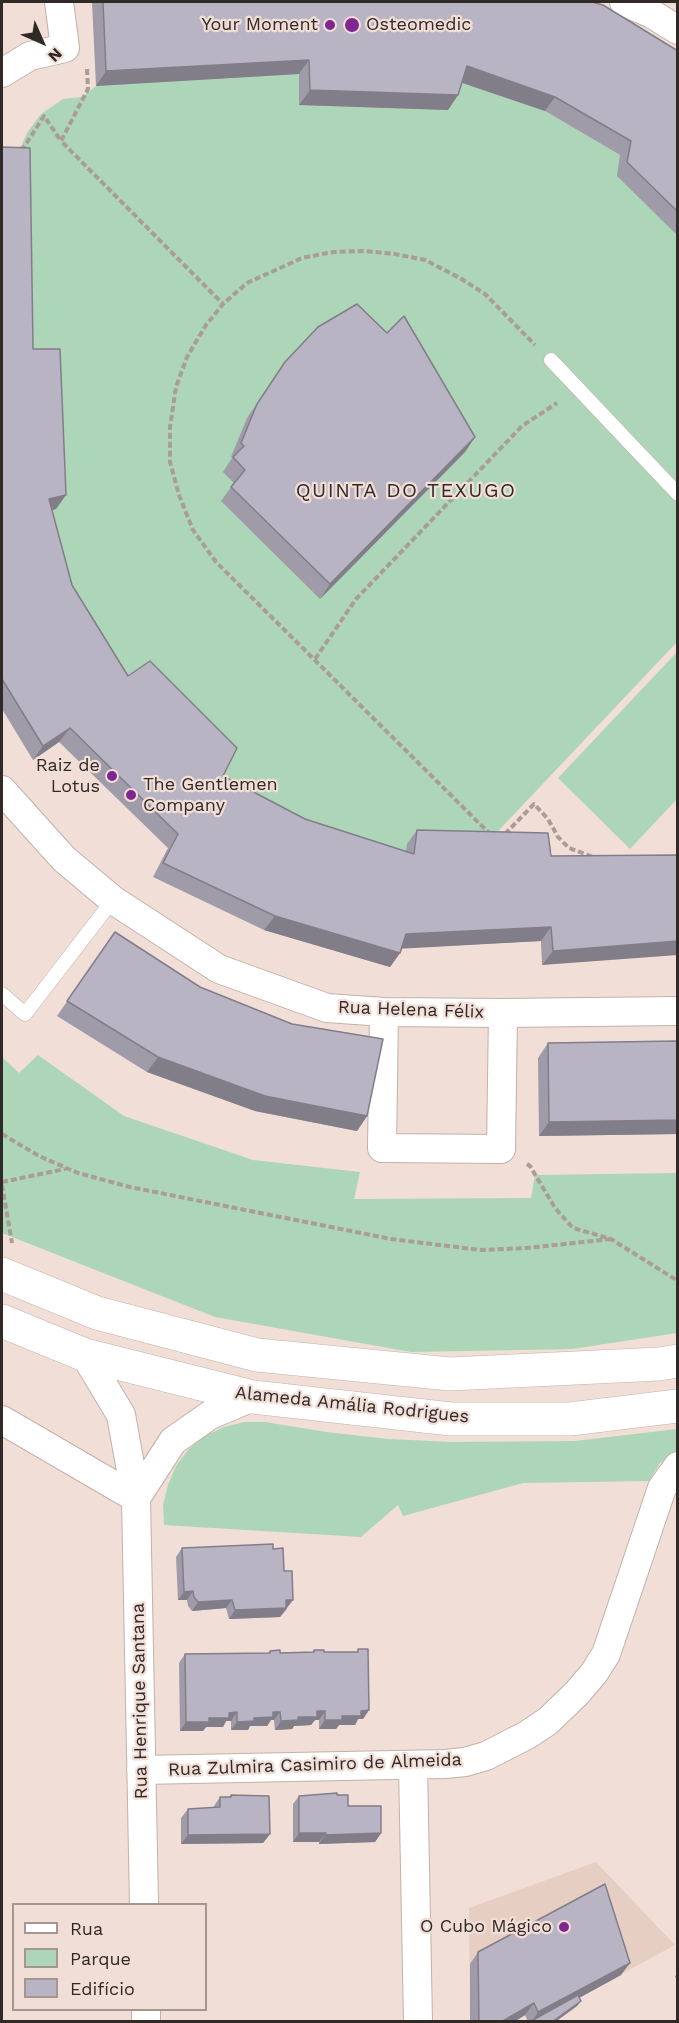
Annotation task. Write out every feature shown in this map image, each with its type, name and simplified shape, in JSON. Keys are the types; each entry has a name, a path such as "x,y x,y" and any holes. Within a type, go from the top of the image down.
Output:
{"street":[{"path":"2,73 30,56 65,48 59,2"},
{"path":"624,2 652,14 678,30"},
{"name":"Rua Helena Félix","path":"6,804 64,859 113,900 219,969 327,1008 384,1012 678,1011"},
{"path":"384,1012 382,1148 501,1149 503,1013"},
{"path":"7,1262 97,1313 257,1355 450,1374 678,1362"},
{"name":"Alameda Amália Rodrigues","path":"2,1321 85,1355 253,1397 451,1419 570,1419 678,1406"},
{"name":"Rua Henrique Santana","path":"85,1355 121,1415 136,1498 144,1903"},
{"path":"2,1420 136,1498 173,1441 210,1416 253,1397"},
{"name":"Rua Zulmira Casimiro de Almeida","path":"141,1770 413,1766 465,1762 499,1750 537,1729 560,1711 582,1688 611,1644 662,1488 678,1466"},
{"path":"413,1766 418,2022"}],"lane":[{"path":"551,360 678,494"},
{"path":"2,994 25,1014 113,900"}],"path":[{"path":"61,141 88,89"},
{"path":"10,149 24,147 44,116 61,141 223,304"},
{"path":"551,360 485,294 425,260 365,251 333,252 302,258 247,283 223,304 206,325 187,357 176,387 170,427 170,462 178,495 193,530 216,562 498,841 534,804 569,848 598,859"},
{"path":"315,659 356,599 522,426 578,389"},
{"path":"2,1134 39,1156 78,1173 130,1187 338,1230 481,1250 611,1239"},
{"path":"501,1149 530,1166 555,1208 573,1228 611,1239 678,1281"},
{"path":"7,1262 2,1183 67,1168"}],"shaded area":[{"name":"O Cubo Mágico","path":"596,1862 675,1945 535,2021 528,2021 525,2015 514,2021 470,2021 469,1908"}],"green space":[{"path":"299,74 300,105 448,110 457,81 545,111 620,155 677,236 677,642 484,846 404,868 213,790 117,690 61,600 23,363 20,162 22,144 41,114 63,99 82,97 96,86"},
{"path":"677,652 677,799 630,849 558,778"},
{"path":"38,1055 124,1116 253,1160 360,1172 354,1199 531,1198 535,1175 677,1173 677,1333 572,1349 411,1352 215,1317 2,1233 2,1057 19,1073"},
{"path":"244,1422 265,1422 388,1439 451,1442 575,1441 677,1429 677,1453 660,1463 649,1481 523,1483 403,1516 398,1505 361,1537 164,1525 163,1505 168,1485 176,1466 189,1449 205,1436 224,1427"}],"building":[{"path":"103,2 592,2 603,5 678,51 678,212 627,162 631,141 555,97 467,66 458,95 310,90 309,60 106,71"},
{"path":"2,147 30,148 33,349 60,349 66,495 49,499 72,585 128,676 150,661 237,748 223,776 305,819 414,854 417,830 548,833 551,856 678,855 678,941 553,951 551,927 406,934 400,953 275,916 163,863 178,834 70,728 43,746 2,679"},
{"path":"357,304 387,333 404,316 475,437 330,584 231,487 245,470 233,457 244,446 241,443 257,404 285,362 318,327"},
{"path":"115,932 200,987 292,1024 383,1039 367,1116 265,1096 158,1057 67,1001"},
{"path":"678,1041 678,1120 549,1122 548,1043"},
{"path":"273,1544 273,1549 283,1548 284,1571 292,1571 293,1600 286,1600 286,1608 235,1610 232,1600 198,1602 193,1591 184,1592 182,1548"},
{"path":"358,1649 368,1649 369,1710 361,1711 361,1716 342,1716 342,1720 325,1720 325,1711 317,1711 317,1717 298,1717 298,1720 281,1721 280,1712 273,1712 273,1717 237,1722 237,1712 229,1713 229,1718 209,1718 209,1722 186,1722 185,1654 270,1653 270,1651 280,1650 280,1653 314,1652 314,1650 358,1652"},
{"path":"337,1793 337,1795 348,1795 348,1806 381,1806 381,1833 325,1835 326,1833 299,1833 299,1796"},
{"path":"231,1795 269,1796 270,1834 188,1835 188,1809 220,1807 220,1797 231,1797"},
{"path":"605,1884 630,1963 538,2012 534,2003 501,2022 479,2022 478,1952"},
{"path":"578,1995 581,2001 552,2022 534,2022 533,2020"}],"place":[{"name":"Your Moment","path":"330,25"},
{"name":"Osteomedic","path":"352,25"},
{"name":"Raiz de Lotus","path":"112,776"},
{"name":"The Gentlemen Company","path":"131,795"},
{"name":"O Cubo Mágico","path":"564,1927"}],"district":[{"name":"QUINTA DO TEXUGO","path":"406,491"}]}
